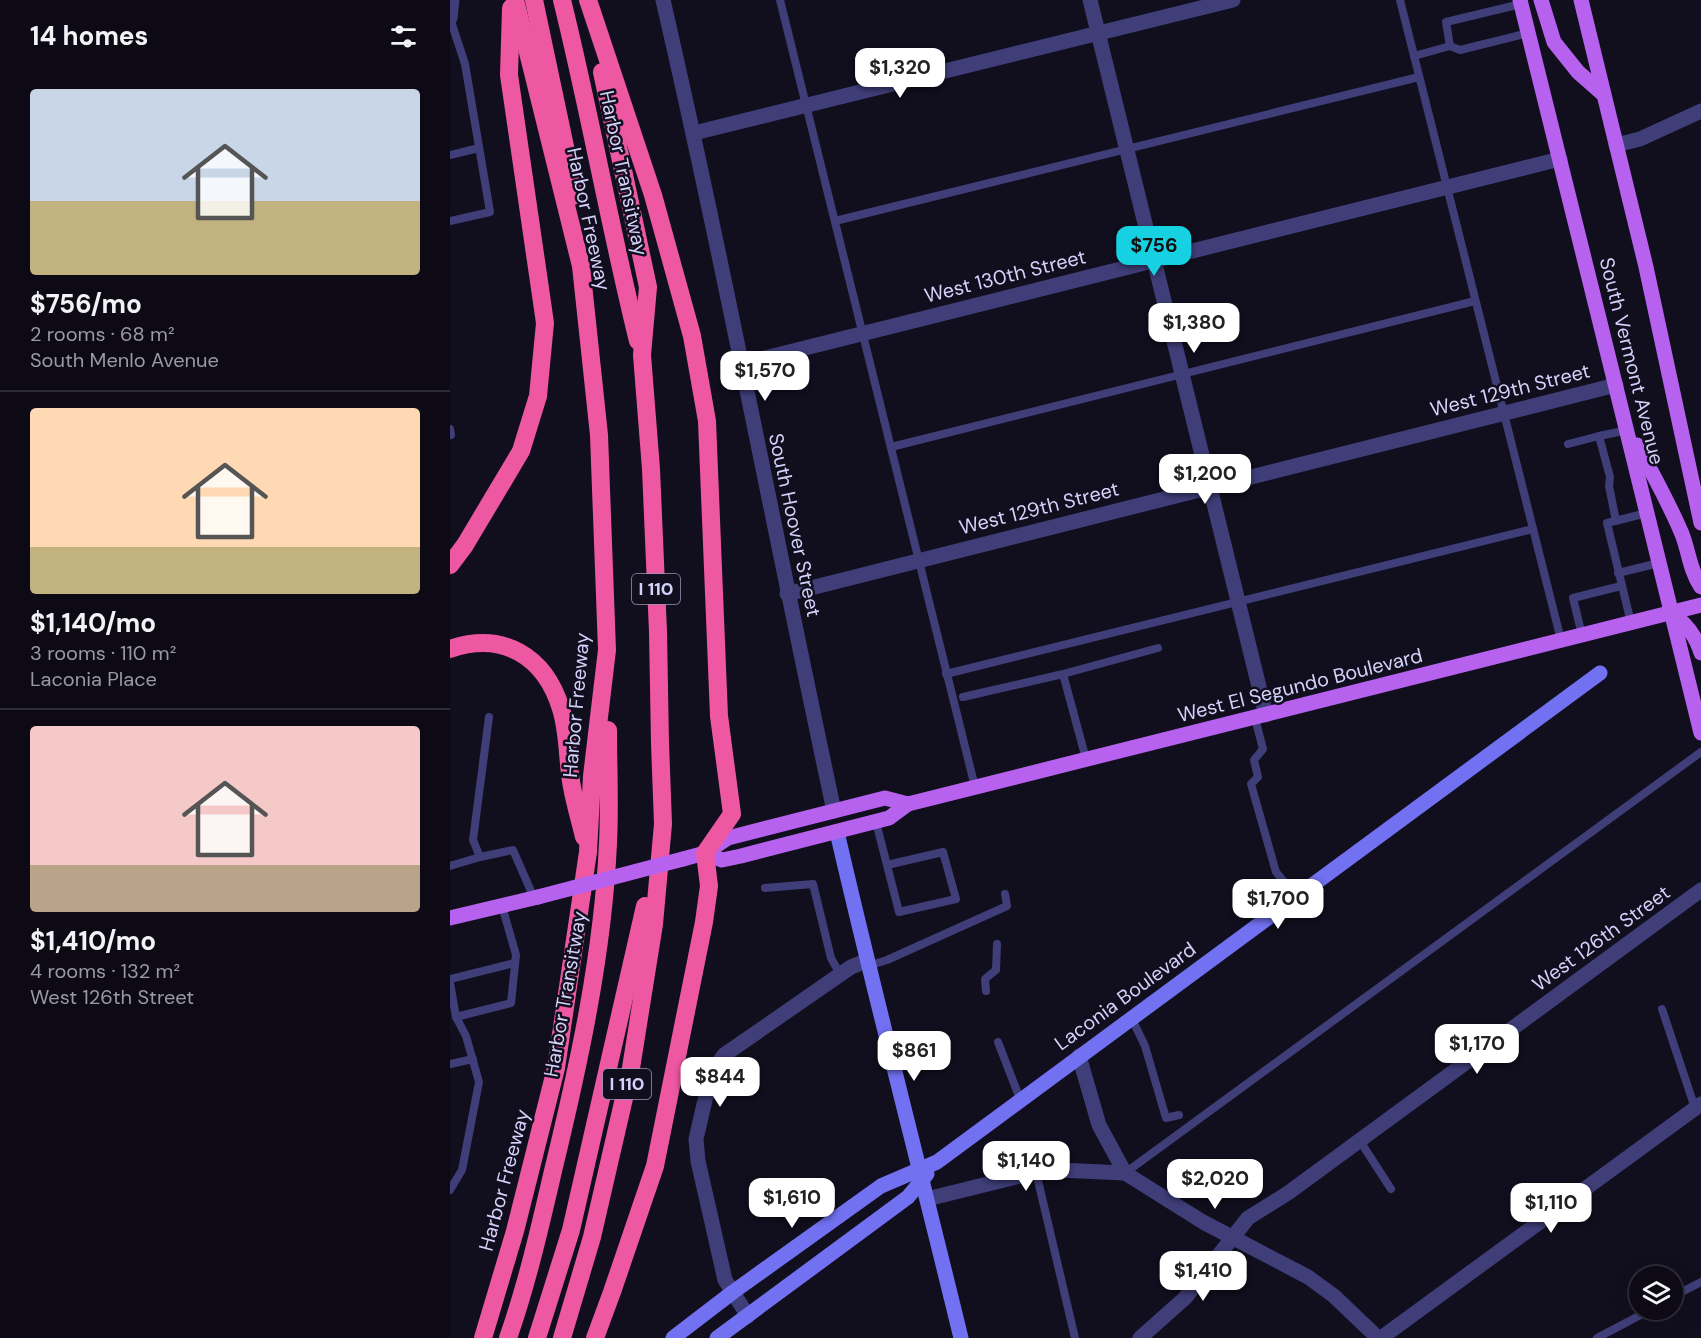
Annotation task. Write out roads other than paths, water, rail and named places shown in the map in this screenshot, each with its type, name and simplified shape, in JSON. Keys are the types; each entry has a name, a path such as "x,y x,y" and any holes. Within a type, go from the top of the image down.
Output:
{"highway":[{"name":"Harbor Freeway","path":"483,1338 515,1230 556,1068 588,852 592,776 607,650 599,435 581,266 513,0"},
{"path":"450,565 465,545 521,451 538,396 545,323 509,75 513,0"},
{"path":"534,0 570,170 581,266"},
{"name":"Harbor Transitway","path":"562,0 578,64 621,274 642,355"},
{"path":"587,0 653,195 692,336 707,420 719,716 732,814 705,853 709,886 704,922 655,1166 595,1338"},
{"name":"I 110","path":"562,1338 592,1237 630,1068 654,924 663,824 652,480 642,355 648,287 587,0"},
{"path":"450,649 468,643 501,644 524,655 541,670 552,685 562,710 572,786 588,852"},
{"name":"Harbor Transitway","path":"508,1338 541,1221 560,1142 580,1052 601,927 608,843 607,650"},
{"path":"537,1338 571,1230 663,824"}],"main road":[{"path":"1541,0 1554,42 1578,72 1603,94"},
{"name":"South Vermont Avenue","path":"1581,0 1646,267 1701,523"},
{"name":"South Vermont Avenue","path":"1521,2 1701,733"},
{"path":"1628,430 1676,520 1685,541 1694,576 1701,587"},
{"name":"West El Segundo Boulevard","path":"705,853 722,860 837,832 889,818 908,804 1701,605"},
{"path":"1671,613 1682,621 1696,639 1701,653"},
{"name":"West El Segundo Boulevard","path":"450,918 705,853 728,838 885,798 908,804"}],"street":[{"path":"450,18 452,0"},
{"name":"South Hoover Street","path":"663,0 694,133 787,594 834,811"},
{"path":"1090,0 1239,602 1260,717"},
{"path":"694,133 1233,0"},
{"path":"1616,145 1640,139 1701,111"},
{"name":"West 130th Street","path":"741,364 1560,159"},
{"name":"West 129th Street","path":"787,594 1616,384"},
{"name":"Laconia Boulevard","path":"673,1338 881,1186 921,1174 1600,673"},
{"path":"837,832 960,1338"},
{"name":"West 126th Street","path":"1140,1338 1185,1298 1248,1218 1288,1193 1360,1141 1701,890"},
{"path":"748,1316 725,1280 698,1161 696,1139 711,1074 724,1055 840,974 851,967 867,963"},
{"path":"1079,1056 1099,1125 1125,1173"},
{"path":"927,1199 1036,1172 1067,1170 1125,1173 1203,1222 1308,1277 1334,1296 1380,1338 1698,1106"},
{"name":"Laconia Boulevard","path":"717,1338 908,1197 921,1174"}],"lane":[{"path":"780,0 975,787"},
{"path":"1400,0 1562,640"},
{"path":"1450,46 1446,22 1521,2"},
{"path":"450,18 465,64 490,212 450,221"},
{"path":"1414,56 1450,46 1460,50 1529,33"},
{"path":"835,221 1419,77"},
{"path":"450,155 479,148"},
{"path":"891,447 1475,301"},
{"path":"1568,444 1628,430"},
{"path":"1599,436 1610,477 1609,486 1616,521"},
{"path":"1631,623 1607,523 1647,513"},
{"path":"946,674 1533,529"},
{"path":"1618,573 1659,563"},
{"path":"1582,635 1573,597 1621,586"},
{"path":"963,697 1063,674 1158,648"},
{"path":"1063,674 1086,759"},
{"path":"480,857 473,840 489,717"},
{"path":"1260,717 1263,749 1254,760 1258,777 1251,784 1276,872 1296,896"},
{"path":"1125,1173 1701,752"},
{"path":"876,822 899,912 956,899 943,852 887,865"},
{"path":"450,866 513,850 536,897"},
{"path":"765,888 813,884 831,958 840,974"},
{"path":"867,963 887,960 1007,906 1005,894"},
{"path":"456,1017 511,1003 516,955 502,906"},
{"path":"987,991 985,979 996,970 997,944"},
{"path":"450,1190 462,1170 479,1082 466,1036 456,1017 450,981 515,963"},
{"path":"1662,1009 1698,1106"},
{"path":"1131,1017 1145,1046 1166,1118 1179,1114"},
{"path":"998,1042 1020,1099"},
{"path":"450,1064 473,1059"},
{"path":"1360,1141 1392,1189"},
{"path":"1036,1172 1075,1338"},
{"path":"1683,1291 1701,1282"},
{"path":"1597,1338 1631,1320"}]}
